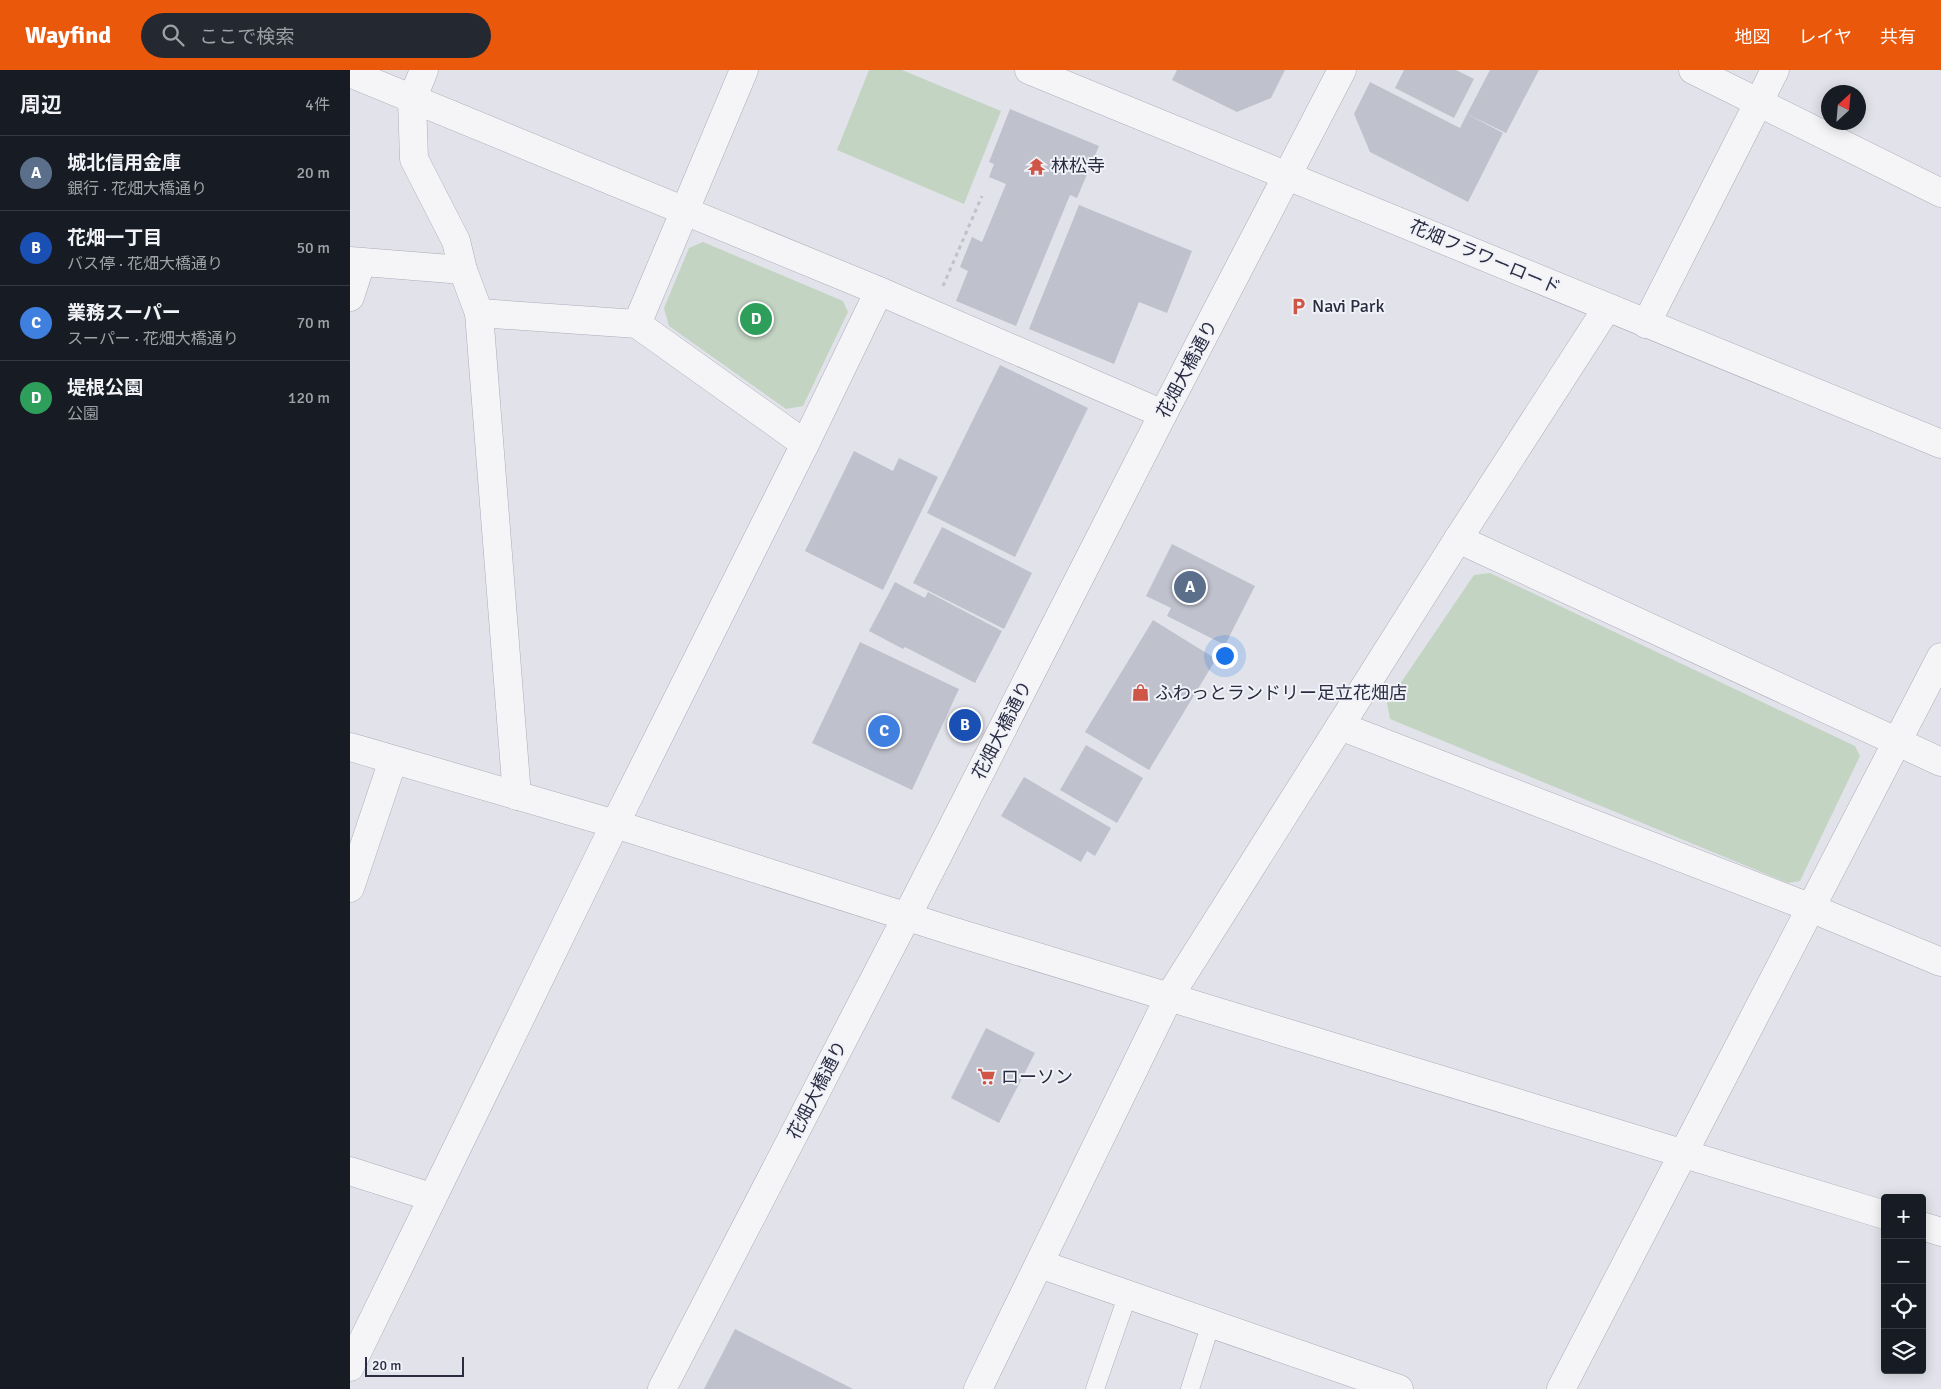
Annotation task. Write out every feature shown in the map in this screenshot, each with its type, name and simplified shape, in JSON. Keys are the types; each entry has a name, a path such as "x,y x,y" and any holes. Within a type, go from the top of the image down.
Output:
{"street":[{"path":"424,70 412,100 414,159 456,241 463,270 479,313 517,796"},
{"path":"637,324 744,70"},
{"name":"花畑フラワーロード","path":"1030,70 1941,444"},
{"name":"花畑大橋通り","path":"662,1389 1342,70"},
{"path":"1693,70 1941,193"},
{"path":"1646,324 1775,70"},
{"path":"350,73 879,291 1163,414"},
{"path":"350,297 356,262 463,270"},
{"path":"350,1367 614,824 805,444 879,291"},
{"path":"978,1389 1169,997 1458,539 1607,308"},
{"path":"479,313 637,324 805,444"},
{"path":"1458,539 1941,762"},
{"path":"1561,1389 1941,658"},
{"path":"1340,726 1811,908 1941,962"},
{"path":"350,747 614,824 1169,997 1881,1214"},
{"path":"350,888 393,760"},
{"path":"350,1171 431,1197"},
{"path":"1926,1227 1941,1232"},
{"path":"1040,1264 1400,1389"}],"lane":[{"path":"1095,1389 1128,1294"},
{"path":"1190,1389 1211,1323"}],"path":[{"path":"931,314 982,196"}],"green space":[{"path":"869,70 902,70 1001,111 964,204 837,150"},
{"path":"703,242 843,301 848,312 803,406 786,409 669,326 664,308 689,248"},
{"path":"1490,573 1855,746 1860,756 1800,881 1788,883 1390,719 1387,703 1474,575"}],"building":[{"path":"1177,70 1285,70 1271,98 1237,112 1172,80"},
{"path":"1404,70 1456,70 1474,79 1454,118 1395,88"},
{"path":"1490,70 1539,70 1506,133 1467,114"},
{"path":"1370,82 1460,128 1467,114 1503,133 1468,202 1370,152 1354,114"},
{"path":"1010,109 1099,146 1077,198 1070,195 1016,326 956,301 968,271 960,267 972,237 982,242 1006,184 989,177 994,164 989,162"},
{"path":"1079,205 1192,251 1167,313 1139,302 1114,364 1029,329"},
{"path":"1000,365 1088,408 1015,557 927,513"},
{"path":"854,451 893,471 899,458 938,477 883,590 805,551"},
{"path":"942,527 1032,573 1004,629 913,583"},
{"path":"1172,544 1255,586 1225,645 1167,616 1171,608 1146,596"},
{"path":"895,582 925,598 928,592 1002,631 975,683 869,631"},
{"path":"1153,620 1216,659 1149,770 1085,732"},
{"path":"860,642 959,689 912,790 812,743"},
{"path":"1086,745 1143,778 1117,823 1060,790"},
{"path":"1024,777 1111,828 1095,856 1087,851 1081,862 1001,816"},
{"path":"986,1028 1035,1053 999,1123 951,1098"},
{"path":"735,1329 853,1389 704,1389"}],"place":[{"name":"林松寺","path":"1037,166"},
{"name":"Navi Park","path":"1298,306"},
{"name":"堤根公園","path":"756,319"},
{"name":"城北信用金庫","path":"1190,587"},
{"name":"ふわっとランドリー足立花畑店","path":"1141,693"},
{"name":"花畑一丁目","path":"965,725"},
{"name":"業務スーパー","path":"884,731"},
{"name":"ローソン","path":"987,1077"}]}
